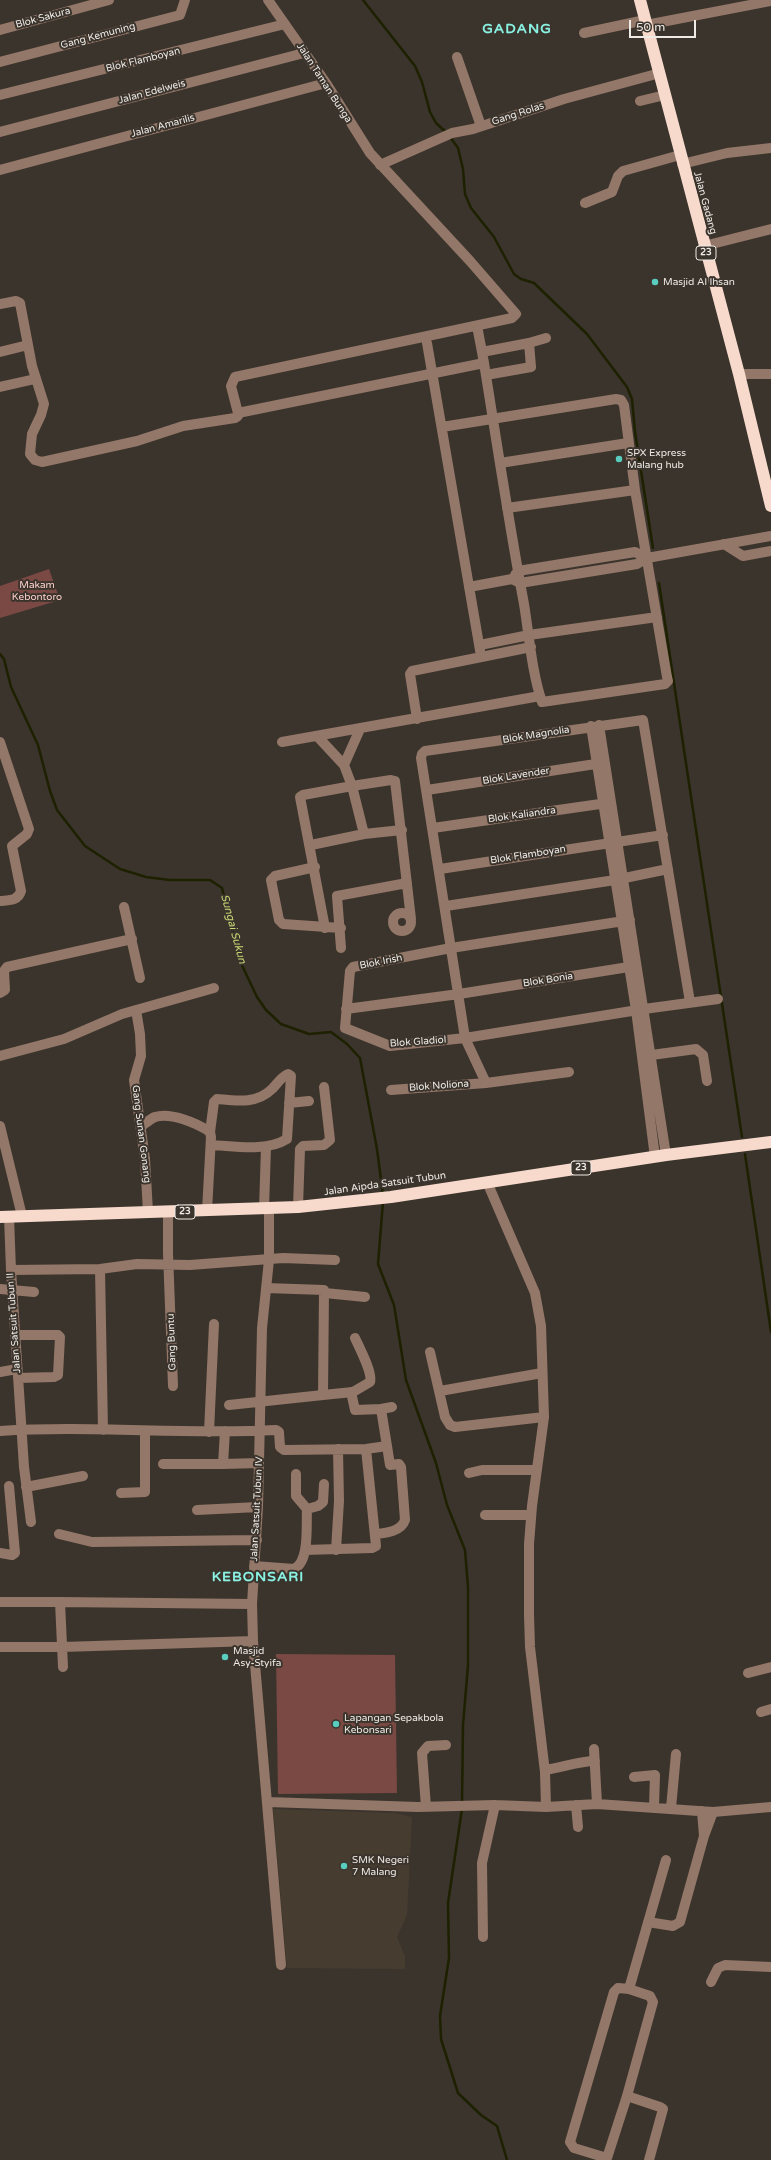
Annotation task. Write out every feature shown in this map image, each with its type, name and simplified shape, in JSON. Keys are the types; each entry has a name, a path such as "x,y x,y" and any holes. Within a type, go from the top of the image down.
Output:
{"highway":[{"name":"Jalan Gadang","path":"640,0 660,73 681,160 739,374 771,506"},
{"name":"Jalan Aipda Satsuit Tubun","path":"10,1217 266,1209 370,1200 661,1156 771,1142"}],"street":[{"name":"Blok Sakura","path":"0,30 109,0"},
{"name":"Gang Kemuning","path":"0,62 180,15 184,0"},
{"name":"Jalan Taman Bunga","path":"238,413 231,386 235,377 512,318 516,314 470,261 380,165 366,148 326,83 268,0"},
{"path":"584,33 771,1"},
{"name":"Blok Flamboyan","path":"0,95 285,24"},
{"name":"Jalan Edelweis","path":"0,132 304,53"},
{"path":"457,57 481,126"},
{"name":"Gang Rolas","path":"380,165 449,135 564,99 660,73"},
{"name":"Jalan Amarilis","path":"0,170 326,83"},
{"path":"640,101 665,95"},
{"path":"585,203 612,192 618,176 623,171 681,160 771,148"},
{"path":"704,246 771,229"},
{"path":"0,304 16,301 20,303 36,379 44,404 41,415 32,434 30,454 35,460 42,462 137,441 183,426 235,418 238,416 238,413 484,363"},
{"path":"442,427 493,418 621,400 624,405 635,490 668,681 665,684 546,703 542,702 517,577 493,418 478,331"},
{"path":"482,352 529,343 546,338"},
{"path":"427,343 481,656"},
{"path":"486,375 532,367 529,343"},
{"path":"0,352 28,345"},
{"path":"739,374 771,374"},
{"path":"0,387 36,379"},
{"path":"500,463 628,443"},
{"path":"507,508 635,490"},
{"path":"517,577 588,572 637,564 647,558 771,536"},
{"path":"724,544 743,556 771,552"},
{"path":"468,586 635,552 647,558"},
{"path":"586,561 588,572"},
{"path":"480,645 529,635 656,616"},
{"path":"417,719 410,674 412,671 531,647"},
{"path":"282,742 318,737 540,696"},
{"name":"Blok Magnolia","path":"426,790 421,758 425,751 640,720 644,723 663,835"},
{"path":"595,726 612,842 640,1010 661,1156"},
{"path":"344,766 360,729"},
{"path":"318,737 344,766 352,786 364,834"},
{"path":"0,742 29,829 28,834 12,846 21,891 20,896 15,899 0,901"},
{"name":"Blok Lavender","path":"426,790 601,764"},
{"path":"325,928 311,845 300,798 303,795 391,780 396,781 412,919 412,925 408,930 399,931 393,924 394,918 409,899"},
{"path":"426,790 446,906 465,1038 486,1083"},
{"name":"Blok Kaliandra","path":"433,828 606,803"},
{"path":"311,845 364,834 402,830"},
{"name":"Blok Flamboyan","path":"440,869 663,835"},
{"path":"663,835 690,1002"},
{"path":"315,867 275,876 270,882 282,923 325,928 341,928"},
{"path":"446,906 619,879 668,869"},
{"path":"320,899 407,883"},
{"path":"337,896 341,928 341,948"},
{"path":"124,907 140,978"},
{"path":"398,914 408,914 412,919"},
{"path":"451,948 626,921"},
{"path":"0,993 5,990 4,971 7,967 132,939"},
{"name":"Blok Irish","path":"346,1009 350,972 353,967 451,948"},
{"name":"Blok Bonia","path":"346,1009 459,994 633,966"},
{"path":"0,1056 64,1038 116,1016 214,988"},
{"path":"465,1038 690,1002 718,999"},
{"name":"Blok Gladiol","path":"346,1009 345,1028 390,1046 465,1038"},
{"name":"Gang Sunan Gonang","path":"136,1010 140,1034 141,1056 134,1080 142,1126 148,1188 148,1212"},
{"path":"647,1056 696,1049 703,1055 707,1081"},
{"name":"Blok Noliona","path":"391,1090 486,1083 569,1072"},
{"path":"207,1211 210,1132 214,1102 217,1099 256,1100 268,1093 284,1076 288,1074 291,1076 287,1139 280,1144 266,1147 210,1145"},
{"path":"298,1207 300,1149 302,1146 324,1145 330,1140 324,1087"},
{"path":"289,1103 309,1101"},
{"path":"142,1126 154,1118 164,1115 190,1122 210,1132"},
{"name":"Jalan Satsuit Tubun II","path":"0,1126 10,1217 12,1290 21,1429 26,1487 31,1522"},
{"name":"Jalan Satsuit Tubun IV","path":"266,1147 266,1209 269,1260 262,1328 262,1401 257,1540 252,1604 253,1641 281,1965"},
{"path":"487,1182 535,1293 541,1326 544,1417 529,1544 530,1646 545,1770 546,1807"},
{"name":"Gang Buntu","path":"168,1212 168,1264 173,1386"},
{"path":"11,1270 100,1269 137,1264 190,1265 283,1258 335,1260"},
{"path":"100,1269 103,1430"},
{"path":"266,1288 321,1289 325,1293 365,1297"},
{"path":"0,1289 34,1292"},
{"path":"323,1395 325,1293"},
{"path":"208,1432 214,1324"},
{"path":"0,1372 57,1376 60,1337 58,1335 15,1335"},
{"path":"229,1405 351,1392 367,1385 371,1378 355,1338"},
{"path":"430,1352 445,1417 450,1425 455,1427 544,1417"},
{"path":"440,1391 542,1373"},
{"path":"351,1392 355,1410 392,1407"},
{"path":"375,1534 397,1529 405,1520 401,1467 400,1464 390,1464 381,1409"},
{"path":"0,1431 21,1429 146,1432 279,1431 282,1449 366,1449 387,1446"},
{"path":"223,1464 226,1431"},
{"path":"121,1493 145,1492 146,1432"},
{"path":"336,1550 339,1501 338,1449"},
{"path":"306,1550 374,1548 375,1534 366,1449"},
{"path":"163,1464 259,1463"},
{"path":"469,1473 482,1470 537,1470"},
{"path":"254,1566 294,1569 301,1563 306,1550 307,1509 296,1496 296,1474"},
{"path":"26,1487 82,1476"},
{"path":"307,1509 318,1506 324,1500 324,1484"},
{"path":"0,1553 12,1555 15,1553 9,1486"},
{"path":"197,1510 258,1507"},
{"path":"486,1515 532,1515"},
{"path":"59,1534 92,1542 257,1540"},
{"path":"0,1602 252,1604"},
{"path":"60,1602 63,1667"},
{"path":"0,1647 62,1647 253,1641"},
{"path":"748,1673 771,1667"},
{"path":"760,1712 771,1709"},
{"path":"426,1807 422,1753 428,1746 446,1745"},
{"path":"594,1749 597,1804"},
{"path":"671,1808 676,1754"},
{"path":"545,1770 562,1768 584,1761 595,1761"},
{"path":"634,1777 655,1775 654,1807"},
{"path":"268,1802 426,1807 478,1805 546,1807 597,1804 713,1812 771,1807"},
{"path":"483,1937 482,1862 495,1805"},
{"path":"576,1805 578,1827"},
{"path":"702,1811 704,1836"},
{"path":"648,1922 673,1926 680,1922 704,1836 713,1812"},
{"path":"629,1989 666,1860"},
{"path":"711,1982 718,1968 725,1965 771,1967"},
{"path":"621,1988 650,1996 653,2002 627,2096 609,2159 574,2148 570,2142 614,1992 621,1988"},
{"path":"627,2096 663,2109 650,2160"}],"shaded area":[{"name":"SMK Negeri 7 Malang","path":"273,1809 395,1813 412,1817 407,1915 397,1937 405,1956 405,1969 287,1968"}],"green space":[{"name":"Makam Kebontoro","path":"49,569 60,600 0,618 0,586"},
{"name":"Lapangan Sepakbola Kebonsari","path":"276,1654 395,1655 397,1793 278,1794"}],"waterway":[{"path":"363,0 415,66 422,82 430,112 436,123 447,133"},
{"path":"450,137 458,148 463,169 465,194 471,208 494,237 514,274 521,279 534,283 587,334 627,387 632,399 635,432 653,548"},
{"path":"659,583 742,1137"},
{"name":"Sungai Sukun","path":"0,654 4,659 11,687 38,745 50,791 57,810 85,846 120,869 146,877 170,880 210,880 222,888 239,959 257,997 266,1010 281,1024 309,1034 331,1032 347,1044 360,1058 377,1149 383,1195"},
{"path":"745,1154 771,1332"},
{"path":"383,1202 378,1264 394,1305 406,1380 436,1463 447,1505 465,1550 468,1587 468,1665 463,1725 462,1804"},
{"path":"462,1809 448,1903 449,1958 440,2016 441,2039 458,2093 481,2115 497,2126 507,2160"}],"place":[{"name":"Masjid Al Ihsan","path":"655,282"},
{"name":"SPX Express Malang hub","path":"619,459"},
{"name":"Masjid Asy-Styifa","path":"225,1657"},
{"name":"Lapangan Sepakbola Kebonsari","path":"336,1724"},
{"name":"SMK Negeri 7 Malang","path":"344,1866"}],"district":[{"name":"GADANG","path":"517,29"},
{"name":"KEBONSARI","path":"258,1577"}]}
